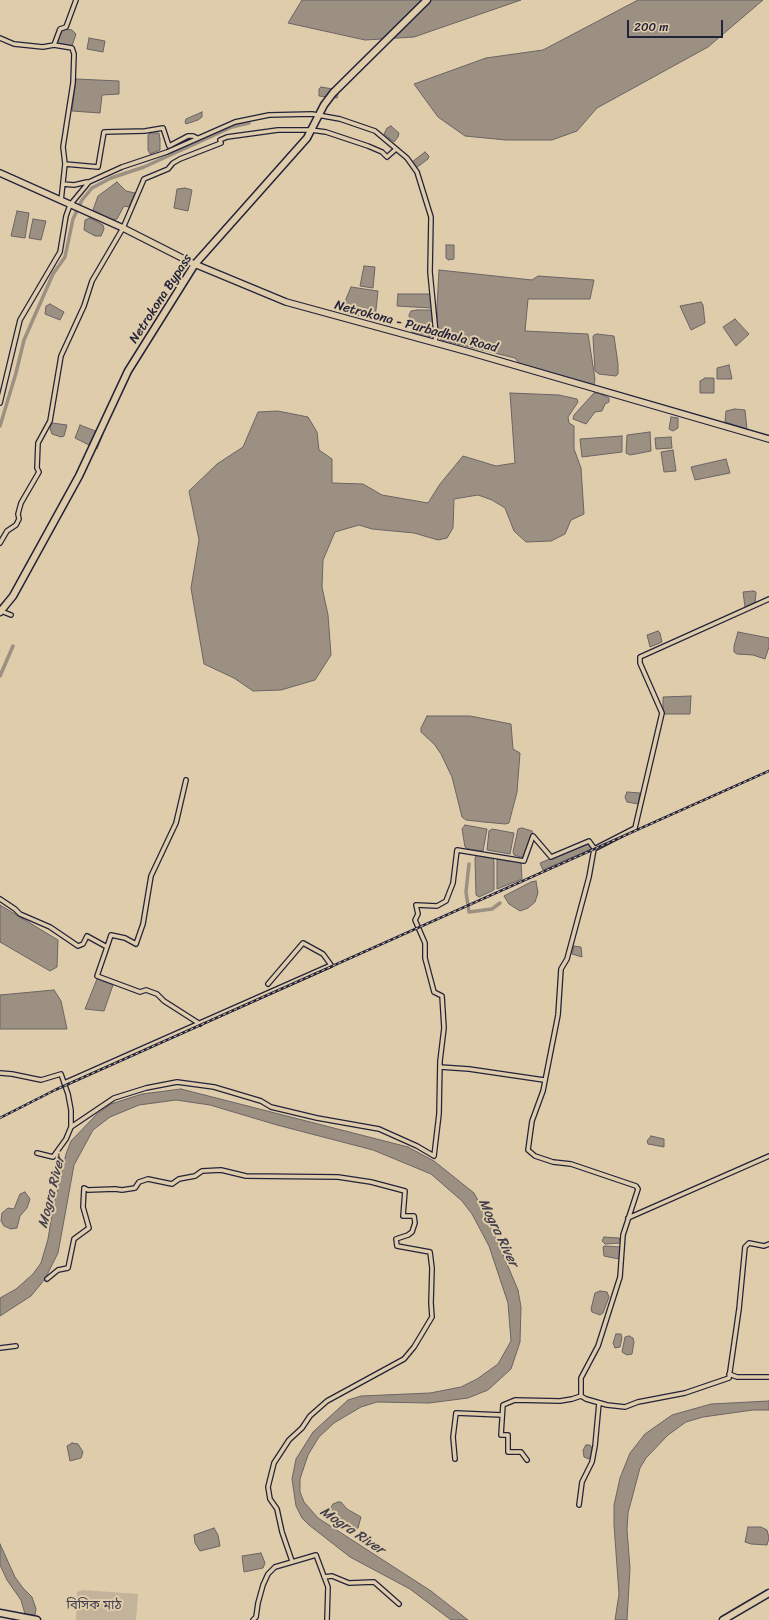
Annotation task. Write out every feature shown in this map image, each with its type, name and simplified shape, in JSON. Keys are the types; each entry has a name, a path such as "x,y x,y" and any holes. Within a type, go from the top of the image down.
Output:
{"main road":[{"name":"Netrokona Bypass","path":"0,611 13,596 79,476 128,371 195,264 307,138 324,105 334,93 427,0"},
{"name":"Netrokona - Purbadhola Road","path":"0,173 123,228 195,264 286,302 435,344 469,352 769,439"},
{"path":"723,1620 769,1593"},
{"path":"0,1612 26,1619 37,1620"}],"street":[{"path":"54,45 60,29 66,28 76,0"},
{"path":"0,38 14,44 43,47 54,45 72,48 74,54 73,83 64,147 65,164 61,201"},
{"path":"63,184 84,184 122,167 167,152 235,122 269,115 312,114 340,119 375,131 407,158 417,172 431,217 430,272 436,334 435,344"},
{"path":"65,164 98,167 104,132 145,132 163,128 169,146 188,136 197,138"},
{"path":"0,543 7,531 16,525 19,519 18,514 21,502 39,472 38,442 50,421 60,356 84,306 92,281 123,228 144,179 168,169 173,163 180,159 221,143 220,140 227,137 278,130 311,130 347,137 382,152 387,157 396,149"},
{"path":"0,403 20,320 60,252 66,216 71,206 89,182"},
{"path":"594,848 634,828 662,713 640,663 641,656 769,599"},
{"path":"0,611 11,615"},
{"path":"186,780 176,823 151,876 143,924 136,944 125,938 112,935 97,976 140,992 146,990 157,994 164,1001 200,1024"},
{"path":"71,1127 114,1098 146,1088 177,1082 214,1087 261,1101 271,1107 317,1118 379,1129 417,1146 434,1156 439,1114 440,1067 444,1028 442,996 434,992 425,958 425,943 415,920 418,914 416,905 436,906 446,901 453,883 457,850 524,861 533,836 551,857 589,841 594,848 592,868 568,956 561,970 558,1015 543,1091 532,1121 528,1150 534,1156 553,1162 571,1164 636,1186 638,1189 623,1235 620,1277 598,1346 581,1378 581,1396"},
{"path":"0,899 16,909 20,914 50,927 78,946 83,944 87,936 107,948"},
{"path":"64,1083 331,966 323,954 303,943 268,984"},
{"path":"440,1067 469,1069 544,1080"},
{"path":"0,1073 41,1080 61,1074 71,1110 71,1127 66,1139 53,1157 37,1153"},
{"path":"628,1218 769,1156"},
{"path":"47,1279 58,1270 68,1268 74,1239 88,1228 83,1207 84,1188 88,1190 122,1190 135,1188 139,1182 148,1179 172,1184 179,1179 195,1176 202,1171 221,1170 246,1176 338,1177 371,1182 405,1191 404,1216 414,1216 415,1223 412,1232 396,1239 397,1246 430,1252 432,1268 432,1317 414,1347 404,1359 327,1401 310,1416 302,1428 289,1440 274,1463 268,1487 270,1500 277,1509 282,1532 292,1561"},
{"path":"527,1460 521,1452 508,1452 508,1435 501,1435 503,1405 515,1400 560,1401 581,1396 615,1407 625,1407 638,1402 685,1394 729,1378 739,1309 745,1247 749,1243 764,1246 769,1244"},
{"path":"0,1348 16,1346"},
{"path":"730,1374 737,1377 769,1377"},
{"path":"579,1505 582,1482 592,1462 599,1403"},
{"path":"455,1459 453,1438 456,1413 502,1416"},
{"path":"253,1620 256,1617 258,1604 268,1574 275,1567 316,1555 324,1576 328,1597 327,1620"},
{"path":"324,1576 332,1576 349,1583 374,1582 399,1604"}],"green space":[{"name":"বিসিক মাঠ","path":"83,1590 138,1594 136,1620 76,1620 77,1592"}],"shaded area":[{"path":"302,0 521,0 414,37 365,40 288,23"},
{"path":"638,0 763,0 708,47 597,108 577,131 552,140 506,140 465,136 438,117 414,84 486,58 543,50"},
{"path":"61,30 72,30 76,34 72,46 57,44"},
{"path":"89,38 105,41 103,52 87,49"},
{"path":"76,79 119,81 119,94 102,95 100,113 72,111"},
{"path":"321,87 339,90 337,98 319,96 319,89"},
{"path":"202,112 202,117 198,120 186,124 186,119"},
{"path":"391,126 399,133 394,142 384,134 387,128"},
{"path":"150,133 159,133 160,150 150,154 148,150 148,135"},
{"path":"425,152 429,156 428,159 416,168 412,162"},
{"path":"117,182 126,191 135,193 129,207 124,206 117,219 111,220 93,210 98,196"},
{"path":"185,188 192,190 188,211 174,208 177,189"},
{"path":"17,211 29,213 25,238 11,236"},
{"path":"90,218 103,225 104,229 101,236 95,236 84,230 85,220"},
{"path":"33,219 46,221 41,240 29,238"},
{"path":"446,245 454,245 454,259 448,260 446,258"},
{"path":"364,266 375,267 373,288 360,286"},
{"path":"439,270 532,280 538,276 594,280 590,299 528,299 525,331 588,334 595,379 594,385 520,364 515,358 441,340 438,337 437,307"},
{"path":"351,287 378,291 375,319 347,313 346,299"},
{"path":"398,294 430,294 432,308 397,306"},
{"path":"701,302 703,305 705,323 691,330 680,306"},
{"path":"50,304 64,312 60,320 45,314 46,306"},
{"path":"432,310 433,336 425,337 412,332 409,315 411,311"},
{"path":"735,319 749,334 736,346 723,327"},
{"path":"597,334 614,336 618,364 618,374 616,376 599,374 595,371 593,337"},
{"path":"729,365 732,379 717,379 717,368"},
{"path":"705,378 714,378 714,393 700,393 700,381"},
{"path":"510,393 559,395 577,399 578,402 568,417 569,423 574,426 574,449 581,468 584,514 571,520 565,534 551,541 526,542 514,531 505,508 492,500 478,495 454,499 453,528 447,538 438,540 414,533 372,529 359,525 335,532 323,560 322,587 328,615 331,655 315,680 281,690 253,691 234,678 204,664 191,588 199,540 189,491 217,464 243,447 258,412 278,411 308,417 317,432 319,450 332,459 332,483 363,484 382,495 428,503 440,484 463,456 496,466 515,463"},
{"path":"594,393 599,393 609,398 609,402 605,404 602,411 595,412 586,424 573,419 574,415"},
{"path":"735,409 745,410 747,429 725,422 726,411"},
{"path":"671,417 678,418 678,428 673,431 669,429"},
{"path":"52,423 67,425 64,436 61,437 52,434 50,428"},
{"path":"80,425 103,434 97,449 75,438"},
{"path":"650,432 651,451 630,455 626,453 627,435"},
{"path":"622,436 622,452 582,457 580,439"},
{"path":"671,437 672,448 656,449 655,438"},
{"path":"673,450 676,471 664,472 661,452"},
{"path":"726,459 730,473 695,480 691,467"},
{"path":"743,592 756,592 755,604 745,607"},
{"path":"658,631 662,642 650,647 647,635"},
{"path":"738,632 769,638 769,647 765,659 753,655 737,654 734,652"},
{"path":"691,696 690,714 663,714 663,697"},
{"path":"427,716 470,716 511,724 513,749 520,753 517,792 509,823 505,824 466,820 462,817 452,777 441,754 434,744 421,732 421,728"},
{"path":"627,792 640,793 638,804 627,802 625,797"},
{"path":"465,825 487,829 483,851 468,849 465,847 462,829"},
{"path":"522,828 532,831 533,833 524,856 521,857 514,855 513,852 518,829"},
{"path":"492,829 514,833 510,854 487,850 489,831"},
{"path":"588,843 591,849 543,870 540,863"},
{"path":"477,854 493,857 494,862 494,890 479,897 476,895 475,858"},
{"path":"497,858 521,862 522,879 497,889"},
{"path":"536,881 538,893 535,902 528,908 520,911 509,904 504,896 531,882"},
{"path":"0,905 58,940 57,967 50,971 0,942"},
{"path":"574,946 581,947 582,957 572,954"},
{"path":"97,979 113,985 104,1011 85,1009"},
{"path":"54,990 61,1001 67,1029 0,1029 0,995"},
{"path":"181,1089 408,1147 434,1161 474,1193 488,1219 518,1290 521,1307 520,1342 511,1369 488,1390 468,1398 429,1403 377,1402 361,1407 334,1423 319,1437 308,1455 300,1479 300,1492 304,1502 318,1518 431,1591 468,1620 451,1620 410,1589 350,1557 309,1525 302,1518 296,1506 292,1479 296,1459 313,1432 348,1400 361,1396 430,1393 461,1387 477,1379 498,1364 511,1341 508,1303 489,1246 472,1214 462,1201 431,1174 373,1150 277,1125 210,1105 176,1100 139,1105 110,1117 93,1130 74,1165 58,1253 45,1279 31,1296 0,1316 0,1298 16,1289 33,1274 41,1263 48,1239 53,1208 66,1154 71,1141 96,1115 111,1104 142,1094"},
{"path":"651,1136 664,1139 664,1147 648,1144 647,1141"},
{"path":"25,1192 30,1199 27,1208 20,1216 17,1228 11,1229 4,1226 1,1221 2,1213 8,1208 14,1209 20,1194"},
{"path":"604,1237 619,1238 621,1243 605,1244 602,1241"},
{"path":"603,1247 620,1247 619,1259 604,1256"},
{"path":"600,1291 607,1292 609,1297 603,1313 600,1315 592,1312 591,1309 595,1293"},
{"path":"616,1334 621,1334 622,1338 620,1347 615,1348 613,1343"},
{"path":"629,1336 633,1338 634,1342 632,1354 627,1355 622,1352 625,1337"},
{"path":"769,1401 769,1410 753,1410 703,1417 686,1422 668,1435 646,1458 640,1468 628,1513 627,1530 630,1568 627,1620 615,1620 619,1594 614,1505 620,1478 630,1453 645,1434 672,1415 711,1404"},
{"path":"72,1443 78,1444 83,1452 81,1458 70,1461 67,1446"},
{"path":"586,1445 590,1445 592,1448 592,1455 589,1459 584,1457 583,1450"},
{"path":"341,1502 347,1509 361,1517 358,1528 352,1530 344,1528 341,1523 326,1516 333,1504"},
{"path":"748,1527 761,1527 767,1530 769,1538 767,1545 745,1542"},
{"path":"214,1528 218,1535 220,1546 200,1551 195,1543 194,1535"},
{"path":"0,1544 15,1577 32,1597 36,1609 35,1615 25,1614 21,1600 7,1580 0,1565"},
{"path":"261,1553 265,1563 263,1568 244,1572 242,1556"}],"waterway":[{"path":"0,426 24,340 53,274 65,257 73,219 82,200 92,188 111,178 144,167 232,127 249,123"},
{"path":"0,676 13,646"},
{"path":"469,864 466,892 469,912 492,909 500,903"}],"railway":[{"path":"0,1118 55,1090 769,771"}],"water label":[{"name":"Mogra River","path":"52,1192"},
{"name":"Mogra River","path":"498,1233"},
{"name":"Mogra River","path":"352,1531"}]}
